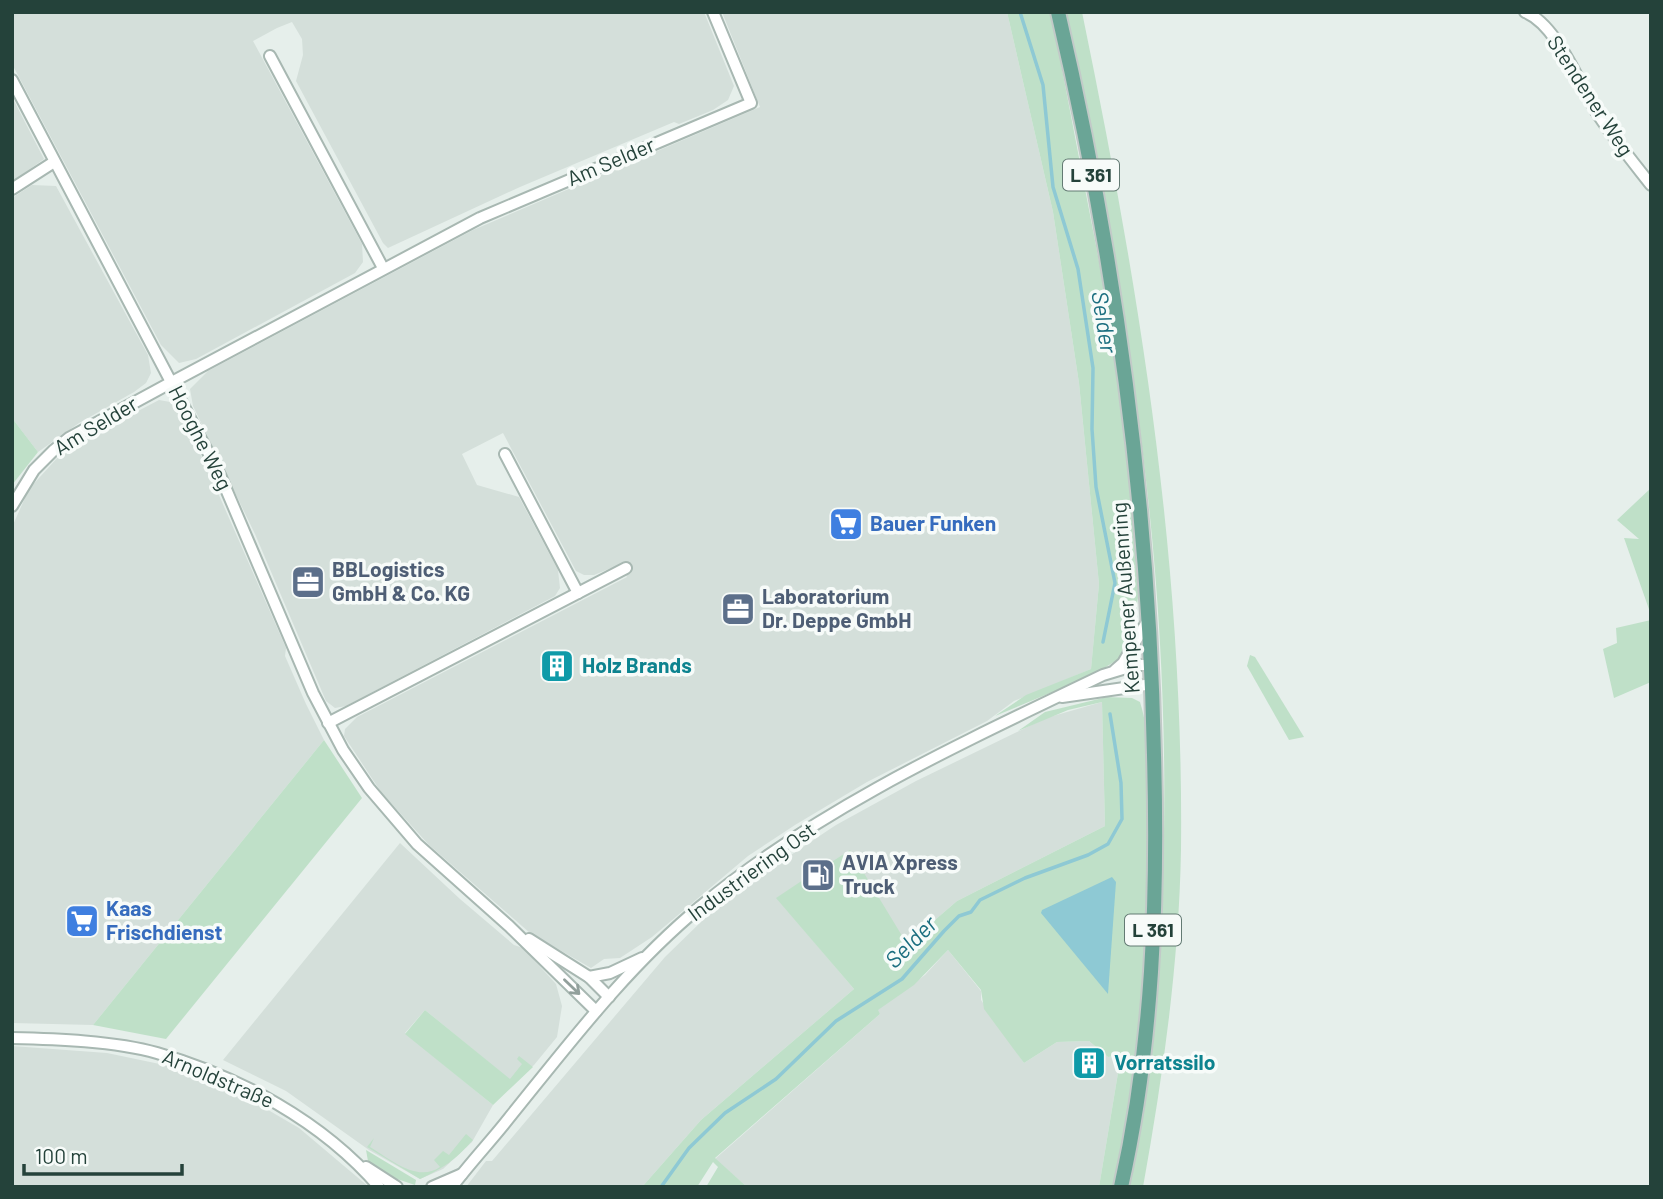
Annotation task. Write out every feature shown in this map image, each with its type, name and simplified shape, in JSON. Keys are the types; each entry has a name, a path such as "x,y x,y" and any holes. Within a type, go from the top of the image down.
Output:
{"main road":[{"name":"Kempener Außenring","path":"1058,12 1105,250 1129,399 1143,520 1150,617 1156,838 1151,968 1142,1057 1121,1187"}],"street":[{"name":"Am Selder","path":"12,506 34,470 69,438 383,268 514,203 751,103 713,12"},
{"name":"Stendener Weg","path":"1525,12 1542,24 1562,51 1596,112 1651,185"},
{"path":"270,56 383,268"},
{"name":"Hooghe Weg","path":"12,80 172,382 232,502 328,723 369,789 409,835 509,926 596,1012"},
{"path":"12,189 54,162"},
{"path":"505,454 578,593"},
{"path":"328,723 626,568"},
{"path":"1115,670 1123,663 1150,617"},
{"name":"Industriering Ost","path":"452,1187 596,1012 650,954 698,908 785,842 880,786 1115,670 1136,665 1152,665"},
{"name":"Industriering Ost","path":"1058,698 1152,684"},
{"name":"Hooghe Weg","path":"509,926 589,977 609,997"},
{"path":"589,977 610,973 650,954"},
{"name":"Arnoldstraße","path":"12,1038 55,1039 154,1052 199,1067 277,1103 363,1166 397,1187"},
{"name":"Arnoldstraße","path":"363,1166 379,1187"},
{"path":"432,1187 462,1174"}],"shaded area":[{"path":"12,12 704,12 734,86 728,100 713,110 679,124 674,122 520,187 388,248 296,81 303,55 302,39 292,22 277,28 253,41 362,244 363,262 355,273 196,359 179,363 161,345 12,64"},
{"path":"722,12 1007,12 1053,212 1079,383 1099,584 1091,669 1014,701 987,721 867,782 795,825 748,856 652,937 620,958 604,959 591,968 530,933 429,845 381,792 344,736 345,729 357,717 627,577 621,564 594,575 584,575 576,571 503,433 462,454 477,485 519,497 558,570 560,588 555,596 346,706 335,708 326,701 255,534 193,406 190,389 208,371 473,230 760,107"},
{"path":"12,97 44,159 12,182"},
{"path":"32,185 56,186 148,355 151,373 146,383 134,392 79,423 38,452 12,418 12,198"},
{"path":"159,400 170,402 179,414 204,461 286,648 285,656 324,740 93,1025 12,1023 12,527 29,489 59,456"},
{"path":"1102,702 1105,826 957,901 906,945 833,875 809,890 803,881 777,898 854,989 701,1120 642,1187 466,1187 486,1161 492,1161 665,957 704,919 758,877 836,825 916,781 1046,718"},
{"path":"400,843 460,899 514,945 523,948 556,984 562,1006 557,1037 534,1065 514,1083 425,1010 405,1033 493,1105 472,1142 443,1169 420,1179 369,1150 286,1091 223,1060"},
{"path":"948,950 981,991 981,1000 1024,1063 1057,1042 1089,1041 1108,1057 1121,1055 1099,1187 747,1187 715,1159 880,1014 877,1010 925,975"},
{"path":"12,1046 107,1053 174,1067 237,1092 299,1128 369,1187 12,1187"}],"green space":[{"path":"1007,12 1051,12 1118,360 1143,563 1133,632 1125,655 1093,675 995,716 1026,695 1091,669 1099,584 1079,383 1053,212"},
{"path":"1063,12 1082,12 1122,221 1154,428 1175,637 1180,743 1180,892 1169,1019 1143,1187 1127,1187 1151,1021 1161,921 1164,764 1158,606 1132,370"},
{"path":"12,418 38,452 12,485"},
{"path":"1651,488 1651,615 1624,538 1639,539 1617,520"},
{"path":"1651,620 1651,682 1614,698 1603,649 1617,643 1616,628"},
{"path":"1250,655 1255,657 1304,737 1289,740 1247,666"},
{"path":"1107,697 1132,698 1140,702 1146,731 1148,762 1147,945 1132,1084 1115,1187 1099,1187 1121,1055 1108,1057 1089,1041 1057,1042 1024,1063 984,1009 981,990 948,950 914,985 878,1010 880,1014 715,1158 747,1187 706,1187 718,1167 713,1162 697,1187 642,1187 701,1120 854,989 776,898 803,880 810,890 833,875 827,865 850,850 907,944 957,901 1105,826 1102,702 1068,710 1018,731 1045,712"},
{"path":"324,740 362,798 166,1039 93,1025"},
{"path":"425,1010 510,1079 522,1064 517,1059 519,1056 533,1067 493,1105 405,1034"},
{"path":"466,1134 473,1140 461,1153 443,1167 420,1179 367,1147 374,1138 370,1147 395,1163 413,1171 431,1171 440,1167 434,1160 443,1151 449,1155"},
{"path":"366,1150 416,1180 415,1185 397,1179 368,1161"}],"water":[{"path":"1112,877 1116,882 1108,994 1041,913 1042,910"}],"waterway":[{"name":"Selder","path":"1020,12 1043,85 1053,187 1078,269 1093,368 1092,429 1096,487 1115,583 1103,642"},
{"name":"Selder","path":"661,1187 689,1148 725,1113 776,1079 836,1021 902,979 959,916 971,912 980,900 1025,878 1088,855 1108,844 1122,819 1121,783 1110,714"}],"place":[{"name":"Bauer Funken","path":"846,524"},
{"name":"BBLogistics GmbH & Co. KG","path":"308,582"},
{"name":"Laboratorium Dr. Deppe GmbH","path":"738,609"},
{"name":"Holz Brands","path":"557,666"},
{"name":"AVIA Xpress Truck","path":"818,875"},
{"name":"Kaas Frischdienst","path":"82,921"},
{"name":"Vorratssilo","path":"1089,1063"}]}
